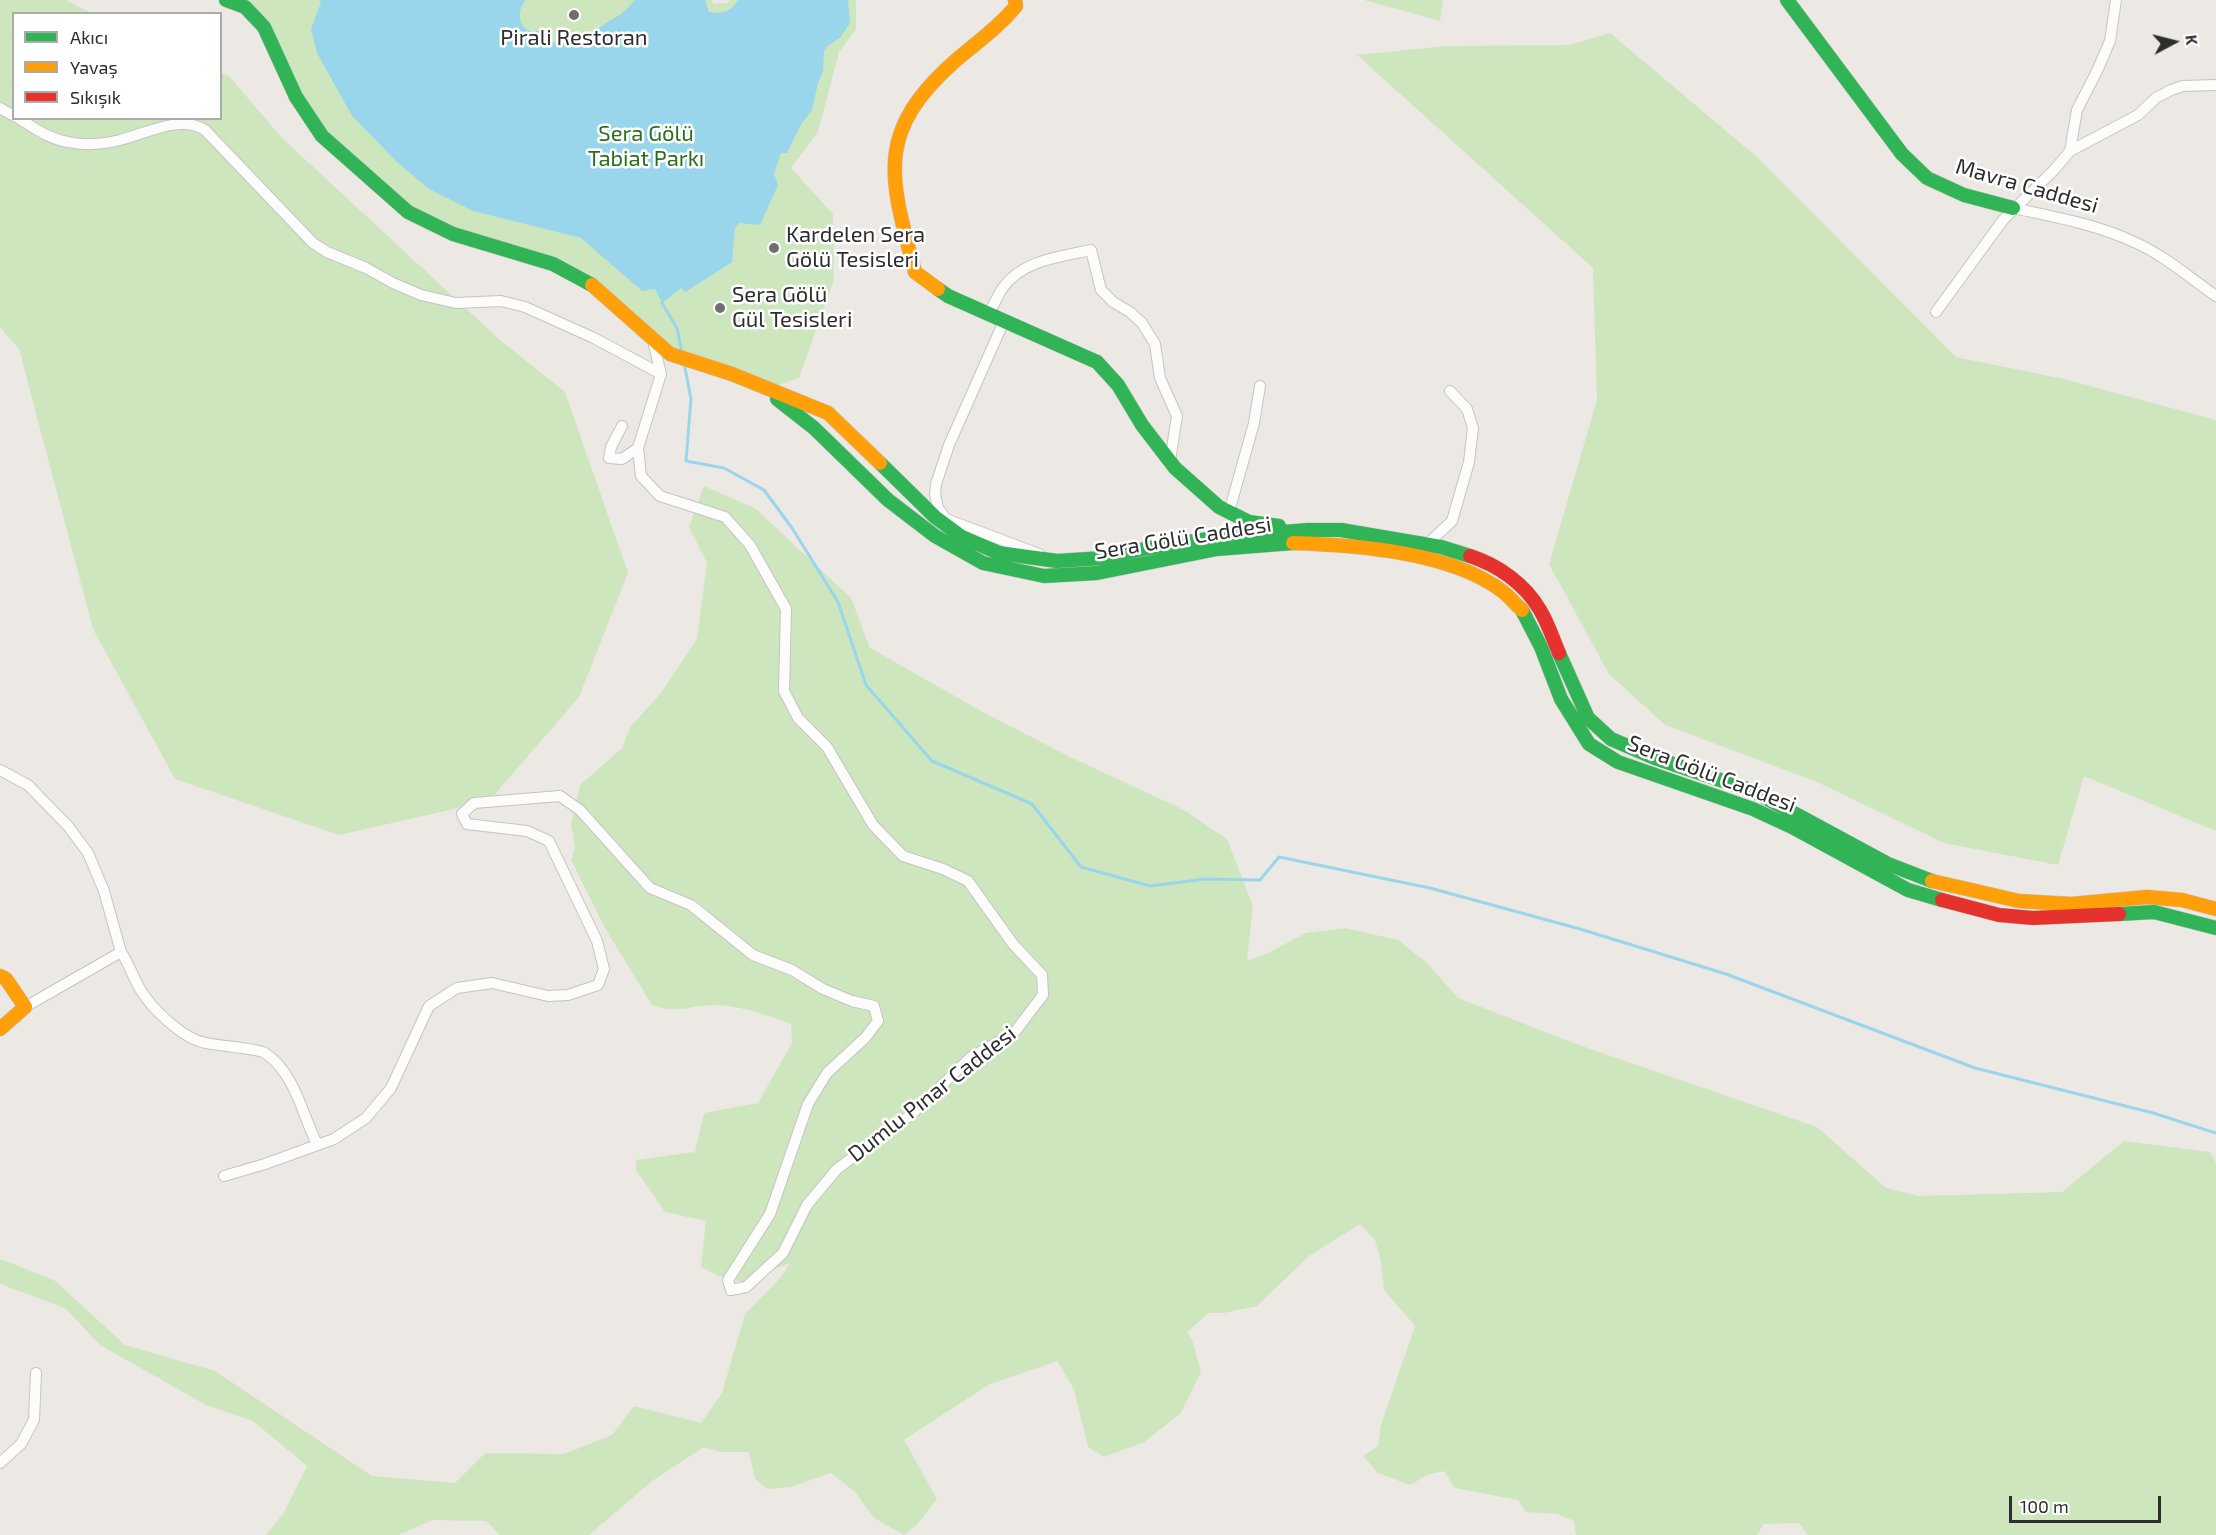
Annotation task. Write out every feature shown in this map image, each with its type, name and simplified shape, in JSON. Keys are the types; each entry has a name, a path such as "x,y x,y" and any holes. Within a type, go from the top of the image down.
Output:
{"main road":[{"name":"Sera Gölü Caddesi","path":"226,0 245,7 264,27 296,97 322,136 408,212 453,234 553,264 593,285 670,354 732,374 828,413 935,516 962,537 999,553 1057,561 1103,558 1221,537 1341,530 1427,544 1485,561 1521,585 1540,610 1588,718 1611,739 1656,758 1753,791 1888,864 1927,880 2019,901 2071,904 2147,897 2182,900 2216,909"},
{"path":"1016,0 1016,6 1009,16 988,37 957,61 919,99 900,134 894,168 898,198 915,272 948,296 1097,362 1118,385 1142,425 1170,461 1219,507 1249,522 1308,531 1329,544"},
{"name":"Mavra Caddesi","path":"1787,0 1902,154 1919,170 1928,178 1964,195 2013,208"},
{"name":"Sera Gölü Caddesi","path":"765,389 814,428 888,500 935,536 983,563 1044,576 1097,573 1217,549 1288,543 1329,544 1431,558 1471,572 1503,591 1524,613 1541,647 1561,699 1589,744 1618,762 1753,809 1794,828 1852,862 1908,890 1999,915 2033,918 2154,912 2216,928"},
{"path":"0,976 6,979 25,1007 0,1029"}],"street":[{"path":"2070,151 2077,110 2109,41 2116,0"},
{"path":"1936,312 2013,208 2054,170 2070,151 2138,115 2156,98 2171,90 2183,86 2216,85"},
{"path":"21,120 49,137 69,143 96,144 179,124 197,124 206,130 313,243 327,252 421,295 456,303 501,301 525,308 594,338 661,374"},
{"name":"Mavra Caddesi","path":"2013,208 2098,228 2135,242 2216,296"},
{"path":"989,314 1003,288 1020,270 1043,260 1091,250 1101,290 1113,302 1130,312 1142,323 1155,344 1160,378 1177,416 1170,461"},
{"path":"1004,321 949,445 936,484 935,494 938,508 946,519 1057,561 1097,573"},
{"path":"653,341 661,374"},
{"name":"Dumlu Pınar Caddesi","path":"224,1176 334,1139 366,1118 391,1088 429,1006 457,988 492,983 548,996 568,995 598,985 604,969 597,941 549,841 527,831 467,824 462,814 474,803 560,796 580,810 650,888 691,905 753,955 792,970 852,1002 874,1006 878,1021 865,1038 827,1073 808,1104 770,1214 728,1280 731,1290 746,1287 783,1253 807,1205 837,1169 912,1114 971,1057 1014,1033 1043,995 1042,975 1012,944 968,881 943,869 903,856 873,825 826,747 798,718 784,691 786,609 750,545 725,517 660,496 640,476 638,448 661,374"},
{"path":"1229,512 1254,423 1260,386"},
{"path":"1414,556 1452,521 1469,462 1473,428 1467,409 1450,390"},
{"path":"622,426 610,447 609,458 622,459 638,448"},
{"path":"0,770 28,785 68,826 88,853 104,891 121,952 141,991 173,1028 202,1043 264,1052 289,1078 317,1144"},
{"path":"25,1007 121,952"},
{"path":"0,1463 21,1444 34,1420 36,1373"}],"green space":[{"path":"0,0 65,0 89,12 12,12 12,120 222,120 222,73 229,76 282,138 500,340 565,392 628,573 579,697 489,801 339,835 175,779 93,629 19,349 0,327"},
{"name":"Sera Gölü Tabiat Parkı","path":"226,0 712,0 713,4 728,3 730,0 856,0 856,29 839,52 818,132 791,168 833,214 834,280 799,378 765,389 670,354 593,285 408,212 322,136 264,27"},
{"path":"1364,0 1443,0 1440,21"},
{"path":"1610,33 1757,157 1956,357 2064,379 2216,420 2216,831 2084,776 2058,865 1944,843 1817,782 1665,725 1609,674 1549,564 1597,400 1593,268 1357,55 1446,46 1569,45"},
{"path":"704,486 756,509 851,598 870,648 983,712 1068,756 1184,810 1227,839 1253,906 1247,961 1306,933 1345,928 1398,940 1427,963 1458,998 1576,1044 1817,1127 1886,1188 1919,1196 2062,1192 2124,1141 2210,1152 2216,1163 2216,1535 1808,1535 1799,1523 1764,1524 1757,1535 1576,1535 1574,1521 1557,1514 1526,1512 1518,1500 1455,1488 1444,1471 1427,1475 1410,1485 1378,1473 1363,1456 1378,1446 1381,1425 1415,1326 1384,1290 1381,1262 1375,1240 1360,1224 1309,1256 1257,1306 1224,1313 1209,1313 1187,1332 1192,1340 1201,1372 1181,1413 1144,1442 1104,1457 1088,1447 1074,1389 1057,1361 988,1385 904,1440 937,1499 917,1525 904,1535 874,1518 855,1492 831,1473 791,1487 767,1489 755,1479 749,1452 721,1452 704,1447 652,1481 589,1535 500,1535 486,1521 433,1520 398,1535 266,1535 283,1514 307,1466 253,1421 206,1405 100,1345 65,1308 0,1284 0,1259 54,1280 125,1345 215,1371 372,1476 455,1483 485,1453 564,1454 612,1435 634,1406 701,1423 722,1393 745,1314 782,1276 790,1263 742,1282 719,1276 701,1267 706,1221 665,1212 636,1170 636,1160 695,1152 704,1113 758,1103 792,1043 791,1024 764,1014 731,1006 713,1005 667,1009 652,1005 605,928 571,860 575,848 571,824 580,785 622,748 631,726 661,693 697,639 707,563 689,527"}],"water":[{"name":"Sera Gölü Tabiat Parkı","path":"319,0 526,0 521,8 520,16 522,24 528,31 539,31 556,44 576,44 590,49 596,31 621,14 635,0 705,0 709,12 718,13 729,10 738,0 848,0 850,23 840,38 824,51 823,71 812,110 800,126 787,153 781,153 774,174 778,185 760,225 739,223 735,228 732,262 685,292 681,288 662,303 655,289 642,291 581,238 473,211 429,189 397,162 352,116 317,53 311,29 321,2"}],"waterway":[{"path":"662,303 677,328 682,353"},
{"path":"684,363 691,399 686,461 724,468 764,490 792,528 838,602 866,685 932,761 1032,804 1081,867 1150,886 1205,879 1260,880 1279,857 1430,888 1580,929 1726,974 1975,1068 2153,1113 2216,1133"}],"traffic: fast":[{"path":"226,0 245,7 264,27 296,97 322,136 408,212 453,234 553,264 592,285"},
{"path":"1787,0 1902,154 1927,178 1964,195 2013,208"},
{"path":"938,289 948,296 1097,362 1118,385 1142,425 1175,468 1219,507 1249,522 1279,526"},
{"path":"777,399 814,428 888,500 935,536 983,563 1044,576 1097,573 1217,549 1293,543"},
{"path":"880,463 935,517 962,537 999,553 1057,561 1103,558 1221,537 1308,530 1341,530 1441,547 1470,556"},
{"path":"1522,610 1541,647 1561,699 1589,744 1618,762 1753,809 1794,828 1908,890 1942,900"},
{"path":"1559,653 1588,718 1611,739 1655,758 1753,791 1888,864 1932,881"},
{"path":"2119,914 2154,912 2216,928"}],"traffic: slow":[{"path":"938,289 915,272 906,239 895,182 895,158 900,134 911,111 929,87 955,61 1002,21 1016,6 1015,0"},
{"path":"592,285 670,354 732,374 828,413 880,463"},
{"path":"1293,543 1373,549 1430,559 1457,567 1481,578 1505,593 1522,610"},
{"path":"1932,881 2019,901 2071,904 2147,897 2182,900 2216,909"},
{"path":"0,976 6,979 25,1007 0,1029"}],"traffic: jam":[{"path":"1470,556 1500,570 1527,592 1543,615 1559,653"},
{"path":"1942,900 1999,915 2033,918 2119,914"}],"place":[{"name":"Pirali Restoran","path":"574,15"},
{"name":"Kardelen Sera Gölü Tesisleri","path":"774,248"},
{"name":"Sera Gölü Gül Tesisleri","path":"720,308"}]}
